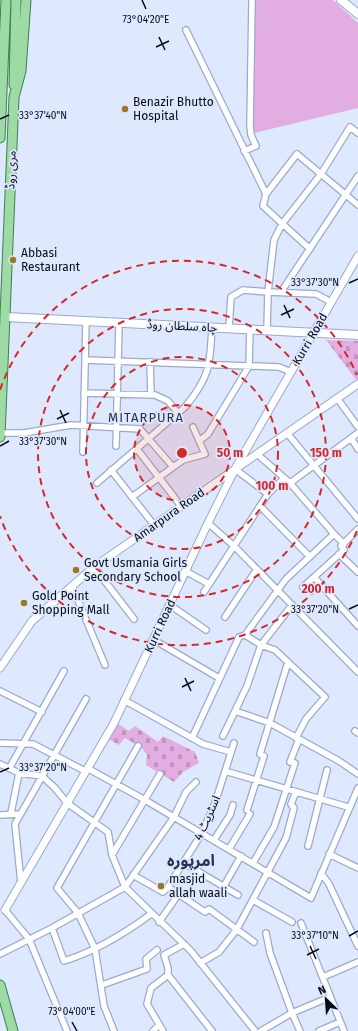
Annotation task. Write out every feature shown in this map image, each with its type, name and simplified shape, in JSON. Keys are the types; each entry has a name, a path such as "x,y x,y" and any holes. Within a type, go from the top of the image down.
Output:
{"main road":[{"name":"مری روڈ","path":"0,138 6,0"},
{"path":"14,97 16,0"},
{"name":"مری روڈ","path":"0,437 14,97 21,71 26,0"},
{"path":"341,0 358,14"},
{"name":"چاہ سلطان روڈ","path":"6,317 358,335"},
{"path":"0,985 13,1031"}],"street":[{"path":"244,151 256,146 250,125 252,0"},
{"path":"186,30 266,194"},
{"path":"267,330 268,292 274,240 282,224 321,174 350,127 358,133"},
{"path":"310,249 263,206 266,194 297,154 358,205"},
{"path":"281,292 347,196 358,176"},
{"name":"Kurri Road","path":"5,910 114,723 185,571 235,470 358,256"},
{"path":"230,328 231,297 243,290 316,294 331,302"},
{"path":"83,452 86,321"},
{"path":"116,446 119,322"},
{"path":"97,483 150,439 178,413 197,392 210,365 212,327"},
{"path":"199,441 208,434 249,366 250,329"},
{"path":"85,360 279,367 291,372"},
{"path":"150,362 151,395"},
{"name":"Amarpura Road","path":"0,668 32,621 94,566 358,384"},
{"path":"84,393 151,395 162,397 178,413"},
{"path":"337,398 358,427"},
{"path":"0,433 12,434 71,425 140,429 173,467"},
{"path":"132,496 184,460 205,454 194,427"},
{"path":"287,433 357,516"},
{"path":"290,483 358,433"},
{"path":"351,438 358,449"},
{"path":"137,449 181,506"},
{"path":"257,454 290,483 344,544"},
{"path":"112,470 154,525"},
{"path":"235,470 268,494"},
{"path":"204,592 268,494 284,478"},
{"path":"260,506 309,556"},
{"path":"208,523 234,546 358,672"},
{"path":"303,587 344,550 341,546 358,530"},
{"path":"192,738 239,637 245,635 277,590 309,556 334,534"},
{"path":"339,554 358,572"},
{"path":"94,566 134,619"},
{"path":"225,617 257,569"},
{"path":"185,571 209,584"},
{"path":"314,577 358,626"},
{"path":"72,586 105,665"},
{"path":"170,605 206,630"},
{"path":"223,736 247,686 261,645 292,605"},
{"path":"245,635 261,645 275,650 325,697 306,719 290,762 295,763 274,827 253,863"},
{"path":"154,640 219,678"},
{"path":"229,849 248,812 264,756 260,754 288,662"},
{"path":"10,767 64,671"},
{"path":"0,691 42,712"},
{"path":"21,884 15,824 86,699"},
{"path":"124,700 203,744 231,752"},
{"path":"235,712 270,723 339,761 358,774"},
{"path":"0,743 33,744 116,784 311,898 348,807 358,788"},
{"name":"اسٹریٹ 4","path":"168,887 202,833 215,803 234,743"},
{"path":"114,1031 104,1006 102,985 95,949 78,913 57,888 138,746"},
{"path":"0,764 10,767 19,773 42,776 55,788 67,803 108,832 112,855 125,887 159,922 184,944 255,1031"},
{"path":"308,846 327,770"},
{"path":"225,771 348,807"},
{"path":"11,813 19,773"},
{"path":"112,855 160,774"},
{"path":"0,954 52,928 125,887 174,817 186,792 196,782"},
{"path":"200,963 219,952 237,929 286,838 294,808 291,804 296,792"},
{"path":"214,840 230,815 232,805"},
{"path":"0,814 20,814"},
{"path":"329,854 358,868"},
{"path":"224,886 241,856"},
{"path":"184,863 238,895"},
{"path":"321,873 329,884 358,946"},
{"path":"133,875 163,892 168,887 205,912 209,909 254,942"},
{"path":"159,922 178,895"},
{"path":"253,900 292,922"},
{"path":"5,910 29,939 66,1031"},
{"path":"52,928 64,961 95,949 126,932 151,914"},
{"path":"301,923 344,1031"},
{"path":"266,933 270,953 300,1031"},
{"path":"184,944 164,955 168,968 168,975 212,1031"},
{"path":"102,985 147,969 146,959 156,950"},
{"path":"323,977 358,962"},
{"path":"164,1031 147,1004 151,988 168,975"},
{"path":"261,1031 292,1013 330,996"},
{"path":"319,1031 340,1022"},
{"path":"153,1031 159,1025"}],"green space":[{"path":"254,0 333,0 358,23 358,108 254,133"},
{"path":"326,340 358,341 357,381"},
{"path":"117,723 129,731 135,726 158,742 163,736 195,752 199,763 183,772 174,782 146,765 147,755 142,748 125,738 119,745 108,739"}],"place":[{"name":"Benazir Bhutto Hospital","path":"125,109"},
{"name":"Abbasi Restaurant","path":"13,260"},
{"name":"Govt Usmania Girls Secondary School","path":"76,570"},
{"name":"Gold Point Shopping Mall","path":"24,603"},
{"name":"masjid allah waali","path":"161,886"}],"district":[{"name":"MITARPURA","path":"146,417"},
{"name":"امرپورہ","path":"191,860"}]}
